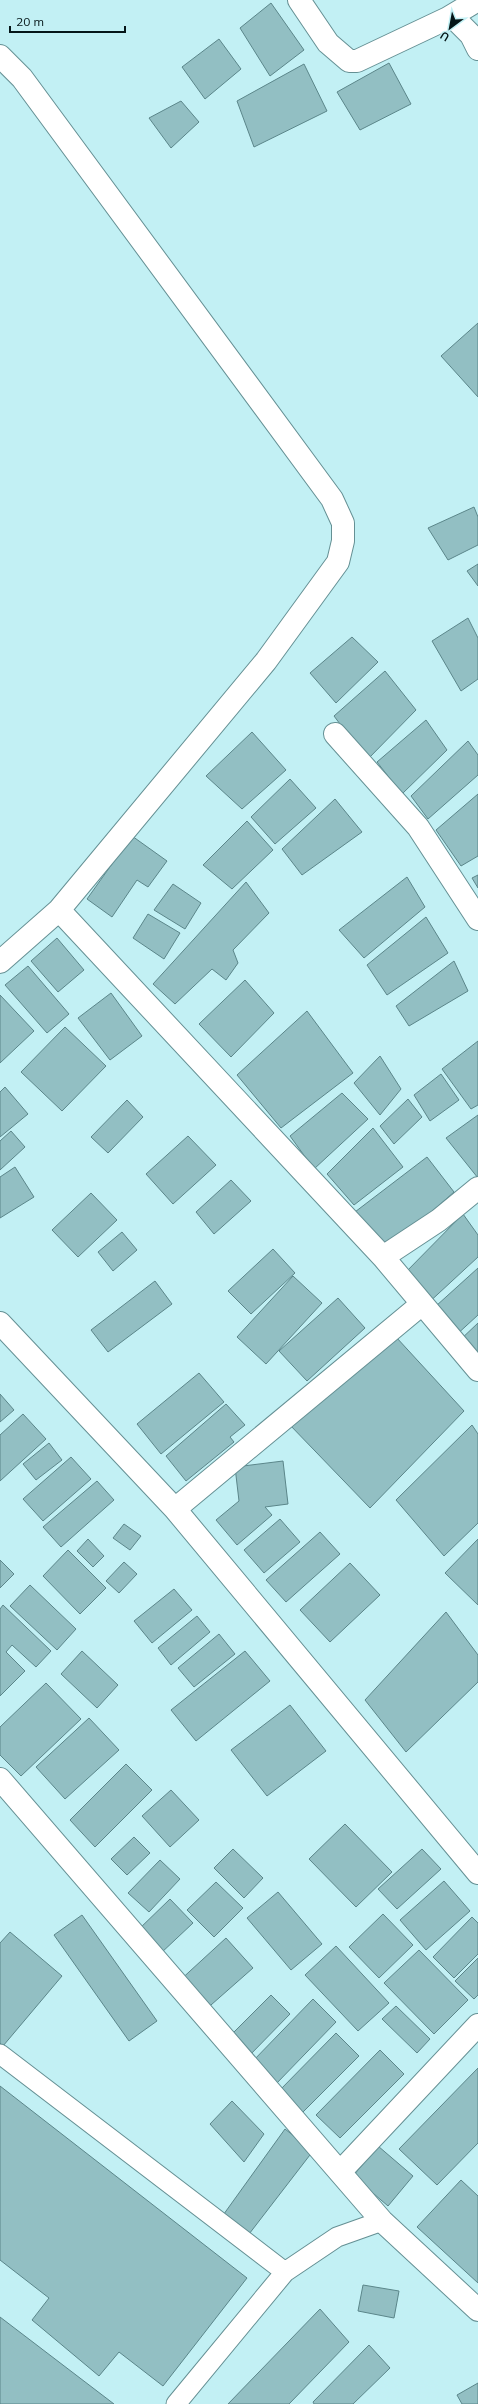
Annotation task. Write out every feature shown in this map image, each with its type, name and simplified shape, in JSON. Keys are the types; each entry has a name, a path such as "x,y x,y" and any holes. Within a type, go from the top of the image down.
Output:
{"street":[{"path":"300,0 328,43 349,61 357,61 448,18 478,0"},
{"path":"448,18 455,19 471,36 478,49"},
{"path":"0,56 22,78 332,499 343,523 344,542 338,562 266,661 59,910 0,962"},
{"path":"335,734 418,827 478,919"},
{"path":"59,910 383,1257 478,1370"},
{"path":"383,1257 439,1220 478,1188"},
{"path":"175,1509 422,1304"},
{"path":"0,1323 175,1509 478,1873"},
{"path":"0,1779 382,2221 478,2310"},
{"path":"340,2171 478,2025"}],"lane":[{"path":"0,2054 285,2272"},
{"path":"176,2404 285,2272 337,2236 382,2221"}],"building":[{"path":"271,3 304,50 270,76 240,28"},
{"path":"219,39 241,69 205,99 182,67"},
{"path":"389,63 411,104 360,130 337,92"},
{"path":"304,64 327,111 254,147 237,101"},
{"path":"181,101 199,122 171,148 149,118"},
{"path":"478,323 478,397 441,356"},
{"path":"474,507 478,517 478,545 448,560 428,528"},
{"path":"478,564 478,586 467,571"},
{"path":"468,618 478,638 478,679 461,691 432,641"},
{"path":"352,637 378,662 336,703 310,673"},
{"path":"385,671 416,710 367,760 334,716"},
{"path":"426,720 447,750 402,794 377,762"},
{"path":"252,732 286,770 242,809 206,776"},
{"path":"468,741 478,755 478,775 428,819 411,796"},
{"path":"290,779 316,808 275,844 251,817"},
{"path":"478,794 478,856 461,866 436,830"},
{"path":"335,799 362,832 302,875 282,849"},
{"path":"247,821 273,850 232,889 203,865"},
{"path":"132,836 167,861 148,887 137,880 112,917 87,899"},
{"path":"478,875 478,888 472,878"},
{"path":"407,877 425,907 364,958 339,930"},
{"path":"246,882 269,913 233,950 238,963 226,980 212,969 175,1004 153,984"},
{"path":"173,884 201,903 185,929 154,910"},
{"path":"148,914 180,933 164,959 133,938"},
{"path":"426,917 448,953 387,995 367,965"},
{"path":"57,938 84,970 58,992 31,961"},
{"path":"454,961 468,991 409,1026 396,1006"},
{"path":"28,966 69,1014 47,1033 5,985"},
{"path":"245,980 274,1013 231,1057 199,1024"},
{"path":"111,993 142,1036 110,1060 78,1018"},
{"path":"0,995 34,1031 0,1063"},
{"path":"307,1011 353,1073 281,1128 237,1075"},
{"path":"65,1027 106,1066 62,1111 21,1072"},
{"path":"478,1041 478,1105 471,1109 442,1069"},
{"path":"380,1056 401,1089 380,1115 354,1083"},
{"path":"441,1074 459,1100 430,1121 414,1095"},
{"path":"5,1087 28,1114 0,1137 0,1092"},
{"path":"342,1093 368,1119 314,1169 290,1136"},
{"path":"408,1099 422,1117 394,1144 380,1126"},
{"path":"127,1100 143,1117 108,1153 91,1137"},
{"path":"478,1115 478,1178 446,1138"},
{"path":"373,1128 403,1167 354,1205 327,1174"},
{"path":"11,1131 25,1147 0,1170 0,1141"},
{"path":"188,1136 216,1165 173,1204 146,1174"},
{"path":"427,1157 454,1192 386,1252 351,1215"},
{"path":"15,1167 34,1197 0,1218 0,1177"},
{"path":"231,1180 251,1201 214,1234 196,1212"},
{"path":"91,1193 117,1220 78,1257 52,1230"},
{"path":"463,1214 478,1235 478,1257 425,1306 403,1275"},
{"path":"122,1232 137,1250 113,1271 98,1252"},
{"path":"273,1249 295,1273 251,1314 228,1291"},
{"path":"478,1268 478,1315 454,1337 436,1306"},
{"path":"293,1276 322,1303 266,1364 237,1337"},
{"path":"155,1281 172,1304 108,1352 91,1330"},
{"path":"338,1298 365,1328 307,1381 279,1351"},
{"path":"478,1323 478,1362 459,1341"},
{"path":"396,1337 464,1411 370,1508 288,1423"},
{"path":"199,1373 224,1402 161,1454 137,1424"},
{"path":"0,1394 14,1410 0,1422"},
{"path":"226,1404 245,1425 230,1437 234,1442 186,1481 166,1456"},
{"path":"23,1414 46,1439 0,1481 0,1435"},
{"path":"472,1425 478,1434 478,1523 444,1556 396,1500"},
{"path":"49,1443 62,1460 36,1480 23,1464"},
{"path":"71,1457 91,1479 43,1521 23,1499"},
{"path":"283,1461 288,1504 265,1507 272,1515 237,1545 216,1520 239,1501 235,1467"},
{"path":"97,1481 114,1500 61,1547 43,1527"},
{"path":"280,1519 300,1542 264,1573 244,1550"},
{"path":"124,1524 141,1536 130,1550 113,1538"},
{"path":"320,1532 340,1554 286,1602 266,1580"},
{"path":"88,1539 104,1556 93,1567 77,1551"},
{"path":"478,1539 478,1605 445,1573"},
{"path":"68,1550 106,1588 80,1614 43,1576"},
{"path":"0,1560 14,1574 0,1588"},
{"path":"124,1562 137,1574 119,1593 106,1581"},
{"path":"350,1563 380,1595 330,1642 300,1610"},
{"path":"30,1585 76,1629 57,1650 10,1606"},
{"path":"174,1589 192,1610 152,1643 134,1621"},
{"path":"3,1605 51,1651 36,1667 12,1645 6,1652 25,1671 0,1696 0,1609"},
{"path":"446,1612 478,1655 478,1682 406,1752 365,1700"},
{"path":"197,1616 210,1632 171,1665 158,1648"},
{"path":"219,1634 235,1654 194,1687 178,1668"},
{"path":"82,1651 118,1685 97,1708 61,1674"},
{"path":"245,1651 270,1681 196,1741 171,1710"},
{"path":"46,1683 81,1719 21,1776 0,1755 0,1727"},
{"path":"290,1705 326,1751 267,1796 231,1750"},
{"path":"89,1718 119,1750 65,1799 36,1767"},
{"path":"126,1764 152,1790 95,1847 70,1820"},
{"path":"171,1790 199,1820 170,1847 142,1816"},
{"path":"345,1824 392,1872 356,1907 309,1859"},
{"path":"134,1837 150,1853 127,1875 111,1859"},
{"path":"233,1849 263,1878 244,1898 214,1868"},
{"path":"422,1849 441,1869 397,1909 378,1889"},
{"path":"160,1860 180,1879 149,1912 128,1893"},
{"path":"444,1881 470,1911 426,1950 400,1920"},
{"path":"216,1882 243,1908 214,1937 187,1910"},
{"path":"278,1892 322,1944 291,1970 247,1918"},
{"path":"170,1899 193,1923 160,1954 137,1931"},
{"path":"383,1914 413,1945 379,1978 349,1947"},
{"path":"82,1915 157,2021 129,2041 54,1935"},
{"path":"472,1917 478,1923 478,1954 454,1978 433,1957"},
{"path":"10,1932 62,1976 3,2046 0,2043 0,1943"},
{"path":"226,1938 253,1968 203,2012 177,1983"},
{"path":"336,1946 389,2003 358,2031 305,1975"},
{"path":"419,1950 468,2000 434,2034 384,1983"},
{"path":"478,1958 478,1995 474,1999 455,1981"},
{"path":"271,1995 290,2014 248,2057 228,2038"},
{"path":"313,1999 336,2022 275,2085 251,2063"},
{"path":"396,2006 430,2039 417,2053 382,2019"},
{"path":"336,2033 359,2056 300,2115 278,2092"},
{"path":"380,2050 404,2074 340,2138 316,2115"},
{"path":"478,2068 478,2143 437,2185 399,2149"},
{"path":"0,2086 247,2278 163,2386 119,2352 99,2376 32,2320 49,2298 0,2260"},
{"path":"232,2101 264,2134 244,2162 210,2124"},
{"path":"285,2129 313,2151 246,2238 221,2218"},
{"path":"378,2146 413,2176 388,2206 353,2176"},
{"path":"461,2180 478,2196 478,2283 417,2227"},
{"path":"363,2285 399,2291 394,2318 358,2311"},
{"path":"320,2309 349,2342 289,2404 228,2404"},
{"path":"0,2317 114,2404 0,2404"},
{"path":"369,2345 390,2368 353,2404 314,2404 313,2402"},
{"path":"478,2383 478,2404 462,2404 457,2395"}]}
